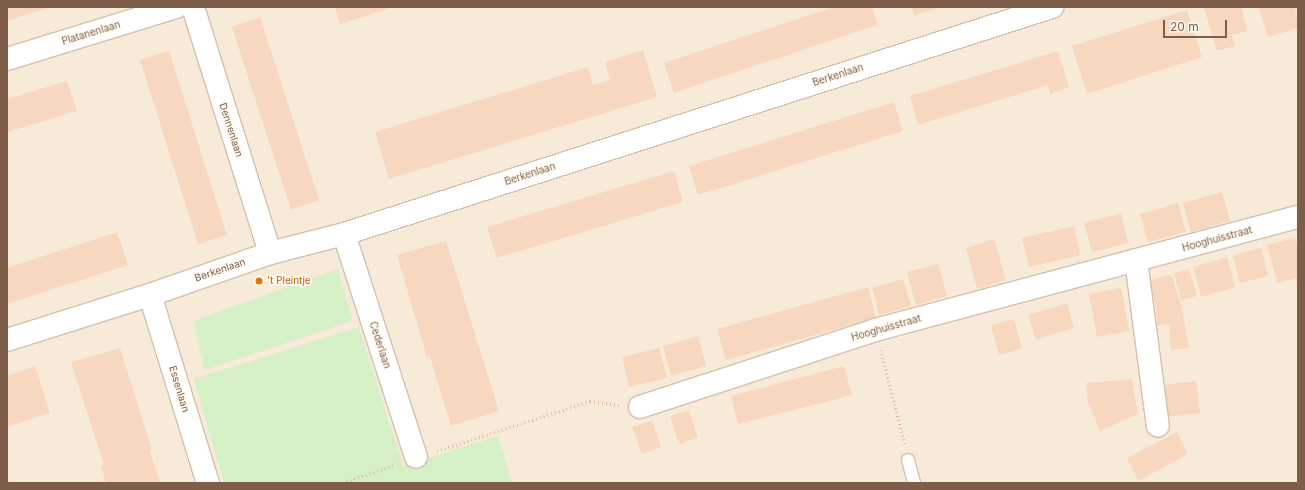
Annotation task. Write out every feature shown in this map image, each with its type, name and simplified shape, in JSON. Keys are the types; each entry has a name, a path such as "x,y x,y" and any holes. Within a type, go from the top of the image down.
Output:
{"street":[{"name":"Platanenlaan","path":"7,59 176,7"},
{"name":"Dennenlaan","path":"192,7 270,253"},
{"name":"Berkenlaan","path":"7,340 150,295 270,253 344,234 1008,14 1052,7"},
{"name":"Hooghuisstraat","path":"640,407 875,330 1298,217"},
{"name":"Cederlaan","path":"344,234 416,457"},
{"path":"1136,260 1158,426"},
{"name":"Essenlaan","path":"150,295 208,483"}],"lane":[{"path":"908,460 914,483"}],"path":[{"path":"875,330 908,460"},
{"path":"343,483 416,457 590,401 640,407"}],"shaded area":[{"path":"7,7 1298,7 1298,483 7,483"}],"green space":[{"path":"338,269 352,321 205,370 193,321"},
{"path":"359,327 403,466 498,436 512,483 224,483 194,379"}],"building":[{"path":"7,7 50,7 7,21"},
{"path":"335,7 394,7 340,24"},
{"path":"834,7 872,7 878,25 674,93 664,63"},
{"path":"912,7 941,7 914,16"},
{"path":"1241,7 1248,31 1232,35 1235,46 1217,51 1204,8"},
{"path":"1258,7 1295,7 1298,28 1268,37"},
{"path":"1187,10 1202,57 1087,94 1072,46"},
{"path":"260,17 319,200 291,210 232,27"},
{"path":"643,50 657,97 389,179 375,132 588,67 593,85 610,80 605,62"},
{"path":"169,51 227,235 198,244 140,60"},
{"path":"1058,51 1069,87 1050,94 1048,85 918,125 910,96"},
{"path":"67,81 77,111 7,132 7,99"},
{"path":"894,102 903,131 698,195 689,166"},
{"path":"674,171 683,202 497,258 487,227"},
{"path":"1222,192 1230,221 1191,232 1183,203"},
{"path":"1178,203 1186,232 1148,242 1140,214"},
{"path":"1121,213 1128,243 1092,252 1084,223"},
{"path":"1074,226 1080,255 1029,267 1022,238"},
{"path":"117,232 128,265 7,304 7,268"},
{"path":"1295,238 1298,250 1298,278 1277,283 1267,245"},
{"path":"994,239 1006,280 977,289 966,248"},
{"path":"446,241 499,411 451,426 430,357 427,357 397,255"},
{"path":"1261,248 1268,276 1240,283 1233,255"},
{"path":"1227,257 1235,287 1201,297 1193,267"},
{"path":"938,264 947,296 916,305 907,272"},
{"path":"1189,269 1197,296 1181,300 1174,273"},
{"path":"1171,274 1181,304 1189,348 1171,350 1169,324 1157,325 1156,306 1149,281"},
{"path":"903,279 911,306 879,315 872,288"},
{"path":"868,287 876,318 726,360 717,329"},
{"path":"1121,288 1129,331 1097,337 1089,294"},
{"path":"1067,303 1074,328 1036,340 1028,315"},
{"path":"1014,319 1022,349 999,355 991,325"},
{"path":"698,336 706,366 671,376 663,346"},
{"path":"120,348 152,450 150,451 160,483 106,483 101,466 104,465 71,362"},
{"path":"659,348 667,378 629,387 622,357"},
{"path":"35,366 50,413 7,427 7,376"},
{"path":"844,366 852,395 738,424 731,396"},
{"path":"1132,379 1138,414 1100,431 1088,403 1086,383"},
{"path":"1196,381 1200,413 1166,417 1162,385"},
{"path":"689,410 698,438 679,444 670,416"},
{"path":"652,420 661,447 642,454 632,427"},
{"path":"1177,432 1188,454 1138,481 1127,458"}],"place":[{"name":"'t Pleintje","path":"259,281"}]}
